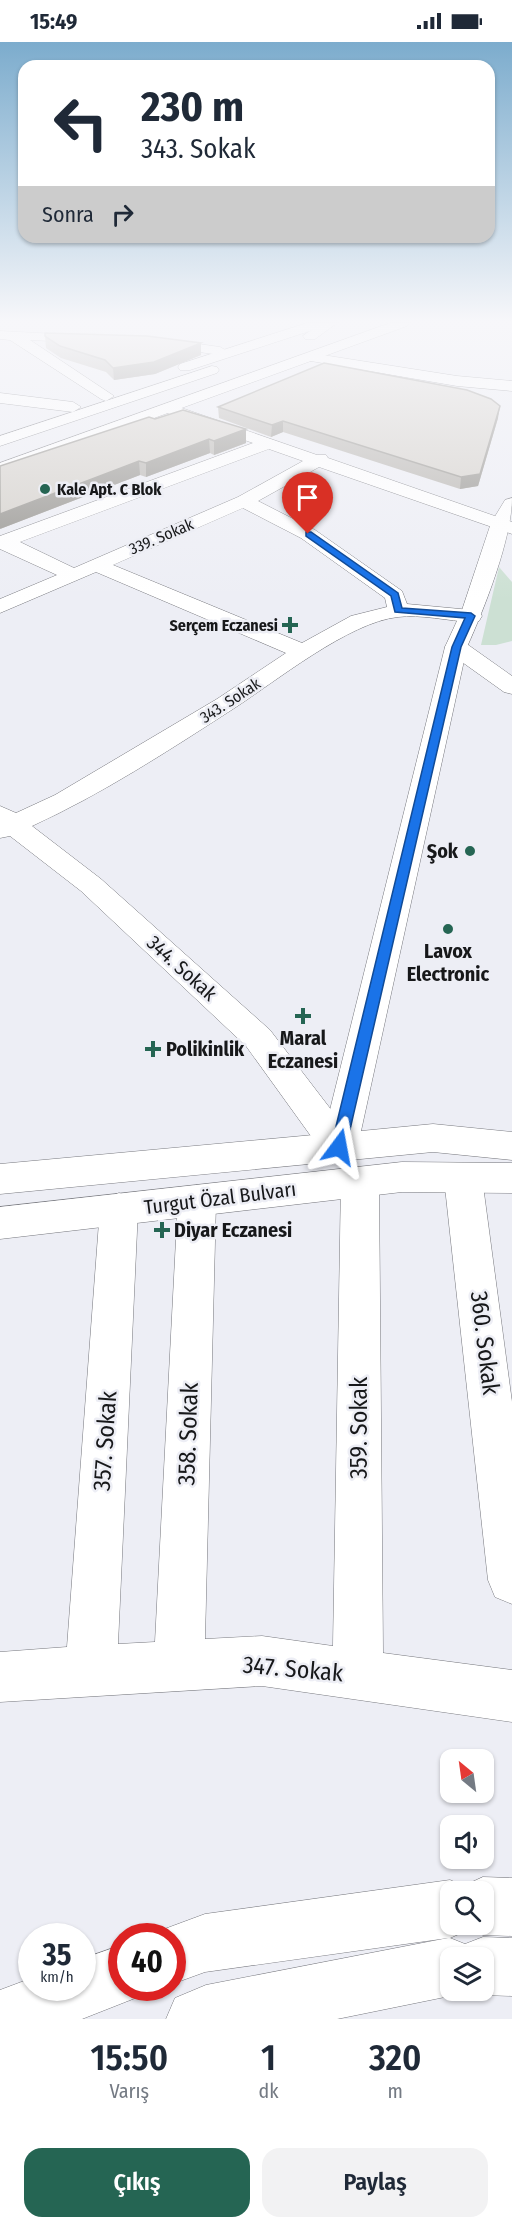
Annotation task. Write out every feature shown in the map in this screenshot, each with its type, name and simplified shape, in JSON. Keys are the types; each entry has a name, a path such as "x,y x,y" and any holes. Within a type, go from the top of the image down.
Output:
{"main road":[{"path":"0,429 46,415"},
{"path":"0,441 76,415"},
{"path":"0,455 118,415"},
{"path":"0,469 150,415"},
{"path":"191,415 269,443 508,518"},
{"path":"2,543 269,443"},
{"name":"339. Sokak","path":"0,608 244,501 320,459"},
{"path":"244,501 308,534 395,595 399,610"},
{"name":"359. Sokak","path":"358,1675 349,1164 456,647 471,616 508,518"},
{"path":"2,543 73,575"},
{"path":"96,565 303,652"},
{"name":"343. Sokak","path":"4,823 64,801 225,704 303,652 359,621 399,610 471,616"},
{"path":"456,647 512,687"},
{"name":"344. Sokak","path":"4,823 91,885 258,1038 349,1164"},
{"name":"Turgut Özal Bulvarı","path":"0,1223 197,1201 349,1164 433,1138 512,1146"},
{"name":"Turgut Özal Bulvarı","path":"0,1179 349,1164 402,1177 512,1178"},
{"name":"360. Sokak","path":"463,1178 512,1580"},
{"name":"358. Sokak","path":"179,1667 197,1201"},
{"name":"357. Sokak","path":"91,1672 119,1209"},
{"name":"347. Sokak","path":"0,1677 262,1661 512,1696"},
{"path":"494,1906 512,1907"},
{"path":"186,1950 205,1943 440,1910"},
{"path":"494,1966 512,1967"},
{"path":"196,2019 206,2015 440,1969"},
{"path":"3,2019 108,1979"}],"green space":[{"path":"499,567 512,582 512,641 496,645 481,645"}],"building":[{"path":"167,415 200,415 246,429 214,441 209,439 146,463 139,461 0,514 0,466 149,417 155,419"},
{"path":"243,415 497,415 480,474 461,477 283,421 272,425"}],"place":[{"name":"Kale Apt. C Blok","path":"45,489"},
{"name":"Serçem Eczanesi","path":"290,625"},
{"name":"Şok","path":"470,851"},
{"name":"Lavox Electronic","path":"448,929"},
{"name":"Maral Eczanesi","path":"303,1016"},
{"name":"Polikinlik","path":"153,1049"},
{"name":"Diyar Eczanesi","path":"162,1230"}],"route":[{"path":"308,534 395,595 399,610 471,616 456,647 339,1147"}]}
